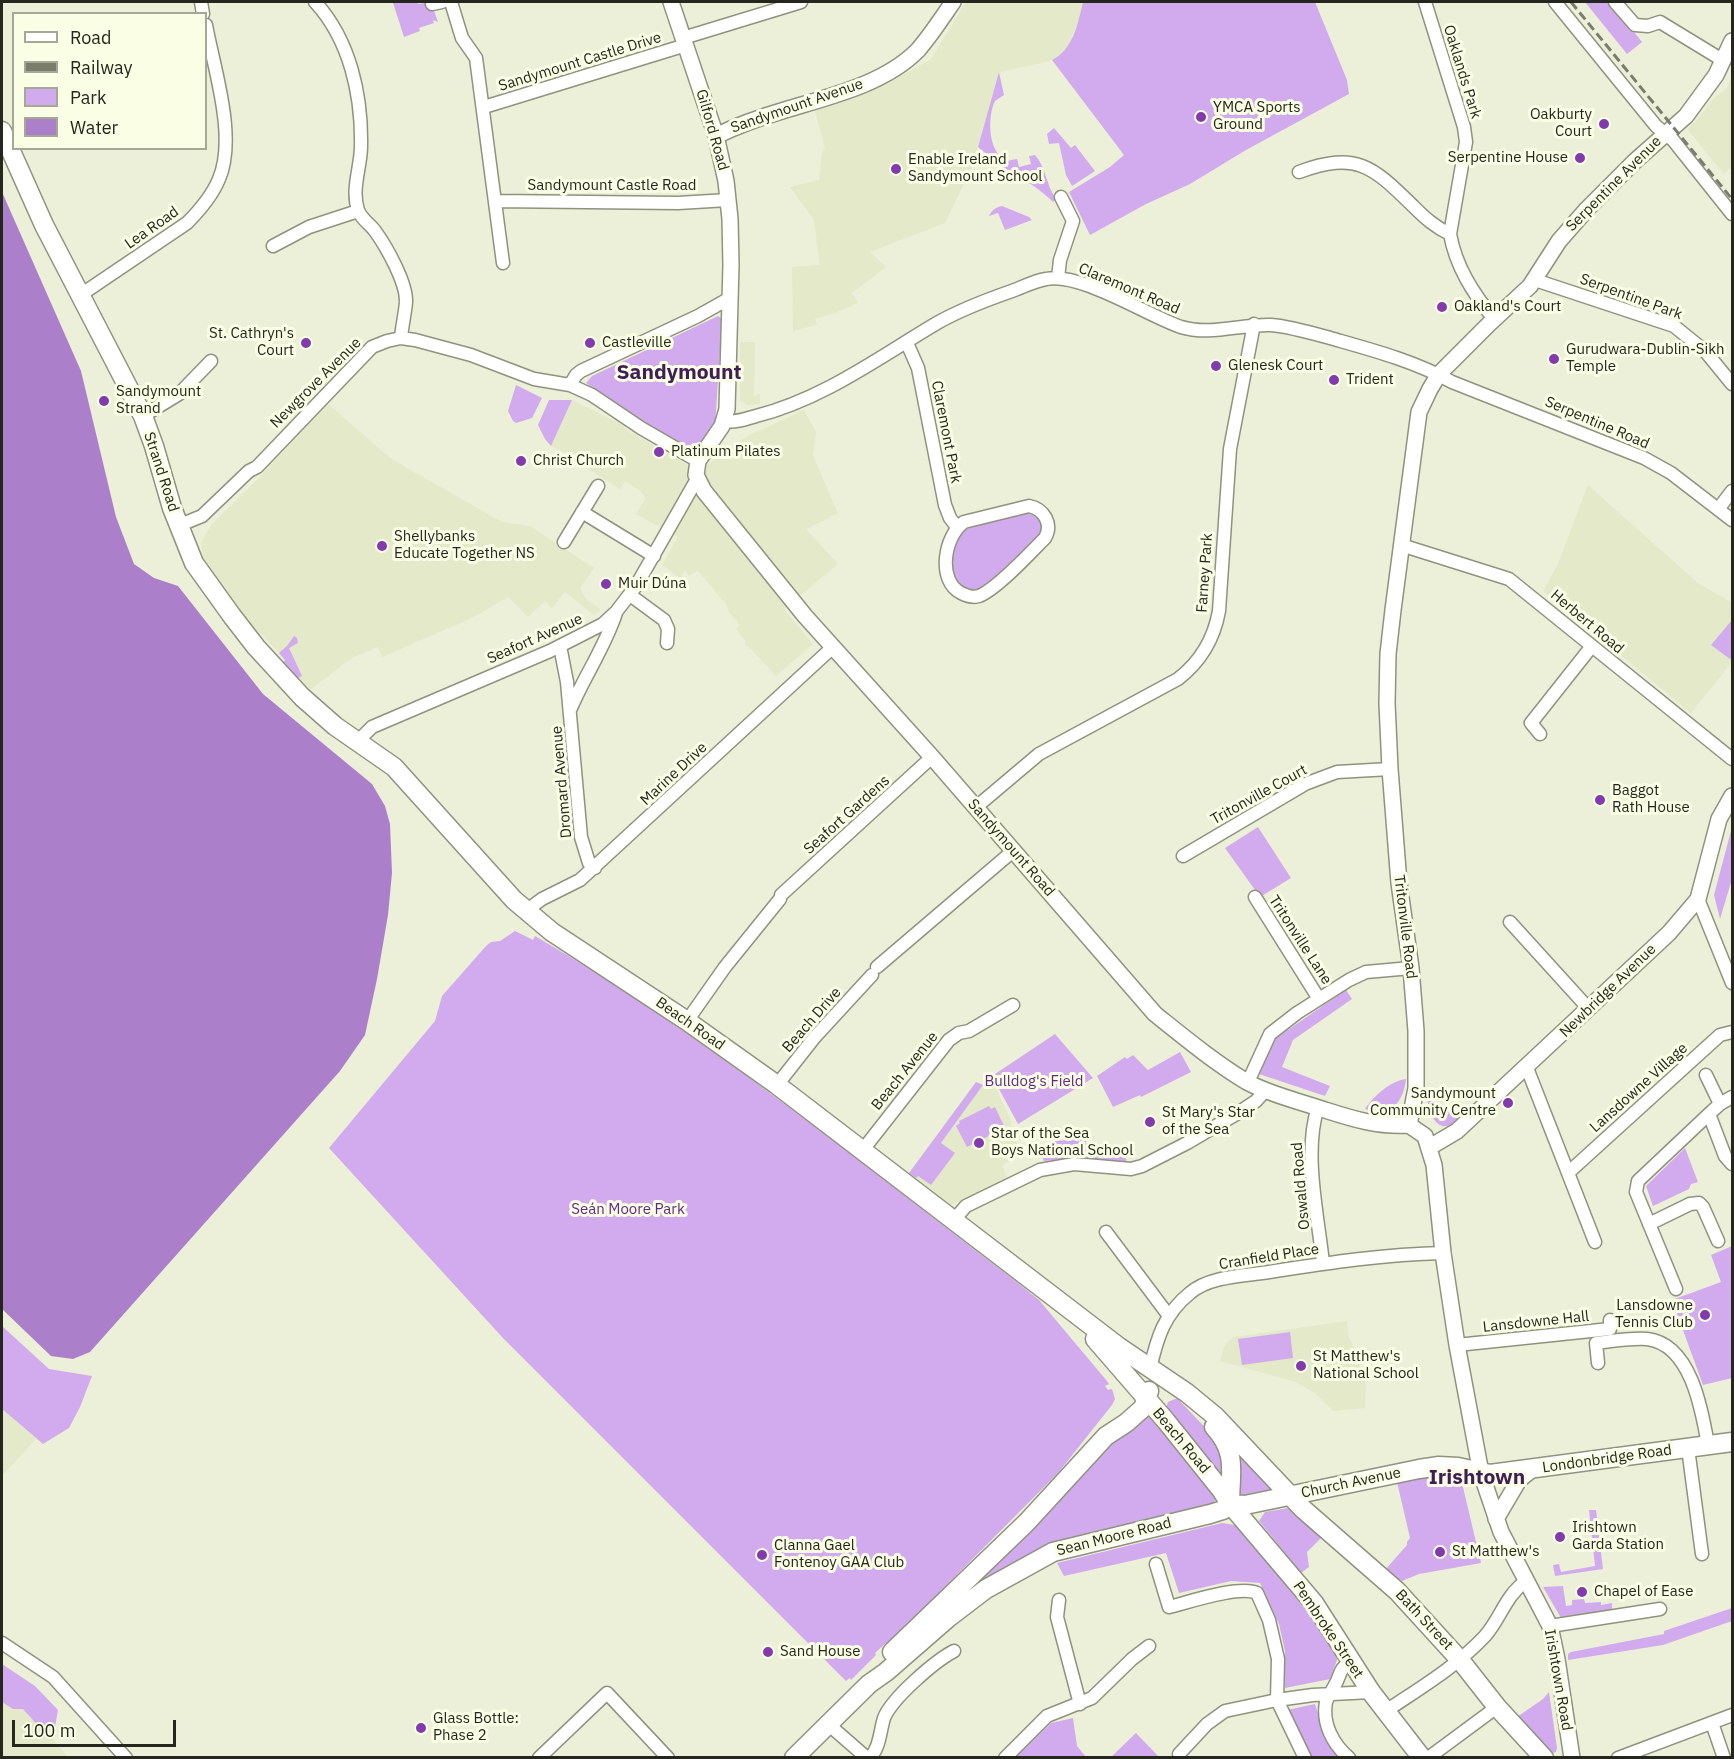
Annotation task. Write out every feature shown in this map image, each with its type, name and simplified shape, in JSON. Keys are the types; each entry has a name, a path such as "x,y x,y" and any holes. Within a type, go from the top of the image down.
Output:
{"main road":[{"name":"Strand Road","path":"2,131 35,208 143,416 194,563 256,647 302,697 335,726 358,741"},
{"name":"Beach Road","path":"358,741 394,767 505,890 552,932 687,1021 777,1085 1119,1347 1187,1393 1215,1416 1291,1496"},
{"name":"Beach Road","path":"1043,1287 1106,1350 1146,1401 1166,1421 1230,1504"},
{"path":"1146,1401 1151,1385 1150,1369"},
{"name":"Beach Road","path":"1187,1393 1196,1407 1225,1438 1233,1468 1230,1504"},
{"name":"Sean Moore Road","path":"794,1758 868,1684 889,1655 1027,1522 1106,1436 1126,1424 1143,1408 1146,1401"},
{"name":"Londonbridge Road","path":"1481,1473 1491,1474 1732,1442"},
{"name":"Church Avenue","path":"1291,1496 1439,1466 1458,1467 1481,1473"},
{"name":"Sean Moore Road","path":"868,1684 886,1672 948,1618 986,1589 1053,1552 1210,1514 1230,1504 1245,1505 1291,1496"},
{"name":"Bath Street","path":"1291,1496 1397,1591 1544,1758"},
{"name":"Pembroke Street","path":"1230,1504 1314,1603 1350,1662 1422,1758"}],"street":[{"path":"315,2 334,24 351,68 361,148 356,188 358,211 380,239 405,290 406,301 401,338"},
{"path":"451,2 462,38 476,58 503,263"},
{"name":"Gilford Road","path":"671,2 716,136 726,181 730,298 728,405 725,421"},
{"name":"Sandymount Castle Drive","path":"483,107 801,2"},
{"name":"Sandymount Avenue","path":"716,136 736,126 853,90 892,69 917,50 953,2"},
{"name":"Oaklands Park","path":"1425,2 1464,127 1466,142 1450,234 1453,248 1472,292 1494,319"},
{"path":"1555,2 1656,126 1680,150 1732,214"},
{"path":"1615,2 1635,25 1648,26 1660,22 1724,61"},
{"name":"Serpentine Avenue","path":"1439,374 1494,319 1523,294 1535,280 1559,241 1587,209 1690,111 1724,61 1732,41"},
{"name":"Lea Road","path":"79,296 187,223 201,209 216,186 224,167 225,135 223,110 207,44"},
{"path":"1299,172 1338,162 1361,164 1389,183 1435,227 1450,234"},
{"path":"1058,278 1060,261 1073,221 1061,197"},
{"name":"Sandymount Castle Road","path":"496,201 678,203 728,200"},
{"path":"273,246 309,227 358,211"},
{"name":"Claremont Road","path":"725,421 742,420 799,403 851,376 938,323 971,307 1034,282 1058,278 1074,280 1192,330 1213,330 1254,324 1285,326 1382,353 1439,374"},
{"name":"Serpentine Park","path":"1535,280 1674,326 1705,351 1732,384"},
{"path":"570,386 581,371 698,316 730,298"},
{"name":"Farney Park","path":"975,808 1039,754 1180,677 1193,666 1209,641 1217,619 1221,593 1230,449 1254,324"},
{"name":"Newgrove Avenue","path":"180,525 202,516 249,471 257,467 372,347 401,338 471,354 534,379 570,386 592,395 641,428 698,461"},
{"name":"Claremont Park","path":"907,343 918,368 945,505 950,518 957,527"},
{"path":"143,416 179,394 211,361"},
{"name":"Serpentine Road","path":"1439,374 1452,382 1644,458 1671,473 1732,520"},
{"name":"Tritonville Road","path":"1409,1125 1416,1088 1416,1031 1411,968 1399,883 1390,769 1387,703 1388,654 1419,412 1439,374"},
{"path":"697,479 698,461 725,421"},
{"name":"Sandymount Road","path":"697,479 805,616 932,757 1155,1014 1192,1045 1248,1082 1266,1090 1378,1125 1409,1125"},
{"name":"Seafort Avenue","path":"358,741 372,727 380,723 560,646 603,624 630,595 697,479"},
{"path":"564,542 598,486"},
{"path":"1719,508 1732,491"},
{"path":"1029,506 1042,512 1048,531 1045,538 996,585 974,597 964,595 954,589 949,582 947,566 949,543 957,527 964,522 1029,506"},
{"path":"582,512 654,556"},
{"name":"Herbert Road","path":"1401,545 1509,579 1732,759"},
{"path":"630,595 664,620 668,629 667,643"},
{"name":"Dromard Avenue","path":"595,868 589,863 581,837 570,711 580,686 609,633 616,612"},
{"path":"560,646 567,679 570,711"},
{"path":"1540,734 1531,723 1592,646"},
{"name":"Marine Drive","path":"527,910 542,899 580,880 595,868 833,647"},
{"name":"Seafort Gardens","path":"687,1021 780,897 932,757"},
{"name":"Tritonville Court","path":"1183,856 1305,784 1337,772 1390,769"},
{"name":"Newbridge Avenue","path":"1430,1147 1457,1131 1669,933 1698,899 1719,819 1732,796"},
{"name":"Beach Drive","path":"777,1085 814,1038 875,971 1013,850"},
{"name":"Tritonville Lane","path":"1255,897 1319,999"},
{"path":"1698,899 1732,983"},
{"path":"1510,922 1588,1009"},
{"path":"1248,1082 1270,1034 1319,999 1366,972 1411,968"},
{"name":"Beach Avenue","path":"862,1151 949,1040 1013,1005"},
{"name":"Lansdowne Village","path":"1569,1172 1720,1035 1732,1032"},
{"path":"1527,1068 1595,1242"},
{"path":"1706,1075 1720,1104"},
{"path":"953,1221 966,1206 1040,1170 1074,1164 1131,1169 1142,1166 1238,1113 1256,1101 1266,1090"},
{"path":"1676,1289 1636,1192 1631,1189 1709,1113 1732,1097"},
{"name":"Oswald Road","path":"1317,1107 1312,1123 1311,1153 1323,1263"},
{"path":"1709,1113 1725,1156 1732,1164"},
{"path":"1409,1125 1425,1136 1430,1147 1457,1345 1481,1473"},
{"path":"1649,1224 1690,1204 1699,1203 1718,1241"},
{"path":"1106,1232 1169,1316"},
{"name":"Cranfield Place","path":"1150,1369 1157,1338 1169,1316 1192,1291 1211,1282 1323,1263 1443,1253"},
{"name":"Lansdowne Hall","path":"1457,1345 1611,1329 1610,1320"},
{"path":"1598,1363 1596,1343 1649,1339 1674,1351 1690,1376 1701,1401 1708,1445"},
{"path":"1689,1448 1702,1554"},
{"path":"1496,1519 1519,1480 1534,1468"},
{"name":"Irishtown Road","path":"1481,1473 1496,1519 1550,1626 1572,1758"},
{"path":"1156,1564 1169,1607 1238,1590 1251,1590 1257,1593 1269,1620 1278,1659 1277,1700 1305,1758"},
{"path":"1386,1712 1460,1660 1486,1634 1515,1589 1526,1581"},
{"path":"1059,1600 1057,1617 1080,1704"},
{"path":"1550,1626 1660,1609"},
{"path":"2,1643 54,1677 126,1758"},
{"path":"1005,1758 1047,1716 1092,1698 1132,1659 1149,1646"},
{"path":"828,1724 868,1758 876,1749 885,1717 891,1705 940,1658 954,1651"},
{"path":"1349,1758 1330,1734 1326,1711 1330,1694 1342,1667 1350,1662"},
{"path":"1179,1754 1206,1724 1224,1711 1277,1700 1371,1692"},
{"path":"539,1758 607,1693 668,1758"},
{"path":"1428,1758 1497,1707"},
{"path":"1618,1758 1732,1715"},
{"path":"1712,1723 1724,1758"}],"shaded area":[{"name":"Enable Ireland Sandymount School","path":"966,2 1083,2 1069,44 1060,57 999,72 973,165 945,223 870,252 886,267 852,293 858,303 815,319 817,325 793,331 792,267 820,265 814,220 790,187 819,180 822,152 825,148 815,111 885,85 931,59"},
{"path":"1732,74 1732,167 1724,174 1687,129 1714,98 1727,88"},
{"path":"740,342 755,342 754,396 760,394 760,404 749,405 740,401"},
{"path":"572,400 621,424 630,432 695,469 701,469 744,438 804,410 816,432 813,455 838,514 806,529 838,564 784,609 813,644 776,676 748,646 745,646 745,640 736,629 740,625 728,611 727,605 698,571 689,576 685,570 680,578 662,565 678,537 636,514 646,498 639,490 625,481 620,489 582,465 583,462 551,446"},
{"name":"Shellybanks Educate Together NS","path":"328,404 389,457 405,467 502,522 530,526 594,568 580,588 586,599 601,610 594,615 565,592 552,608 545,601 528,617 508,597 472,618 382,657 378,647 350,659 310,690 283,662 285,660 262,634 260,635 234,603 204,559 201,543 211,525"},
{"path":"1588,485 1698,583 1732,603 1732,662 1691,713 1543,591 1558,564"},
{"name":"Star of the Sea Boys National School","path":"994,1084 1012,1123 1008,1134 1010,1138 1014,1136 1019,1148 1012,1151 1016,1158 1002,1165 1007,1178 951,1205 916,1178 983,1085"},
{"name":"St Matthew's National School","path":"1347,1321 1349,1339 1366,1384 1365,1408 1333,1411 1315,1393 1296,1382 1220,1361 1225,1345 1233,1337"},
{"path":"2,1409 36,1439 2,1476"},
{"path":"2,1690 37,1721 68,1757 2,1757"}],"green space":[{"path":"417,2 418,4 431,2 438,22 433,20 434,23 419,28 420,31 404,37 393,3"},
{"name":"YMCA Sports Ground","path":"1083,2 1315,2 1347,80 1349,94 1246,150 1190,184 1146,204 1090,235 1069,192 1110,167 1124,155 1052,60 1070,43 1077,27"},
{"path":"1585,2 1610,2 1642,42 1627,54"},
{"path":"999,72 1004,95 995,101 992,108 990,125 992,142 1000,156 1006,161 1017,159 1019,167 1031,164 1029,156 1035,155 1042,165 1056,199 1053,202 978,147"},
{"path":"1054,128 1071,148 1075,145 1095,171 1072,186 1066,175 1059,143 1049,144 1047,134"},
{"path":"1002,206 1032,220 1005,230 998,213 989,216 991,212"},
{"path":"718,316 722,319 715,426 703,443 686,451 586,383 592,376"},
{"path":"516,385 542,398 532,418 516,423 508,411"},
{"path":"549,400 572,400 551,446 538,425"},
{"path":"1030,510 1040,520 1042,534 984,588 975,592 960,588 954,574 953,558 956,543 964,530"},
{"path":"1732,620 1732,656 1730,659 1711,645"},
{"path":"294,636 298,643 289,648 302,676 298,678 283,662 285,660 279,653"},
{"path":"1258,827 1291,878 1260,897 1225,848"},
{"path":"1732,827 1732,879 1720,919 1714,895"},
{"name":"Seán Moore Park","path":"515,931 533,940 535,936 598,974 720,1057 838,1144 1039,1300 1107,1381 1109,1384 1105,1386 1108,1390 1112,1389 1115,1399 1112,1405 1058,1473 888,1644 886,1643 875,1653 876,1655 851,1680 850,1678 846,1681 502,1337 329,1148 435,1021 442,996 486,946 491,942 500,941"},
{"path":"1346,990 1352,999 1293,1040 1282,1067 1330,1086 1325,1096 1259,1074 1276,1038"},
{"name":"Bulldog's Field","path":"1055,1034 1093,1078 1018,1124 992,1076"},
{"path":"1180,1052 1191,1072 1141,1097 1140,1095 1113,1107 1097,1076 1125,1057 1127,1059 1133,1055 1148,1070"},
{"path":"1406,1079 1402,1095 1394,1106 1382,1111 1365,1109 1383,1090"},
{"path":"976,1082 983,1085 941,1143 955,1153 931,1185 918,1176 916,1178 909,1173"},
{"path":"1427,1096 1441,1106 1443,1104 1461,1118 1453,1124 1441,1126 1430,1111"},
{"path":"989,1106 991,1109 995,1107 1005,1128 967,1147 956,1126 960,1123 959,1121"},
{"path":"1079,1132 1083,1133 1087,1145 1091,1144 1094,1153 1111,1147 1115,1154 1123,1152 1127,1162 1065,1159 1044,1161 1041,1153 1051,1143 1059,1139 1062,1141"},
{"path":"1685,1148 1698,1182 1691,1184 1689,1189 1653,1206 1646,1186"},
{"name":"Lansdowne Tennis Club","path":"1732,1246 1732,1378 1703,1385 1672,1300 1721,1282 1711,1255"},
{"path":"2,1326 49,1369 92,1376 69,1428 43,1444 2,1409"},
{"path":"1290,1332 1293,1358 1242,1365 1238,1339"},
{"path":"1178,1399 1217,1440 1221,1449 1225,1482 1166,1408 1168,1402"},
{"path":"1146,1411 1217,1498 1209,1508 1068,1542 944,1611"},
{"path":"1237,1452 1275,1490 1238,1499"},
{"path":"1431,1477 1453,1478 1462,1483 1481,1563 1419,1574 1402,1581 1385,1570 1407,1545 1410,1538 1397,1482"},
{"path":"1288,1508 1322,1537 1307,1552 1309,1567 1298,1575 1293,1569 1294,1564 1259,1521 1265,1512"},
{"path":"1589,1510 1596,1510 1603,1569 1555,1576 1553,1565 1559,1564 1561,1572 1595,1566"},
{"path":"1222,1523 1235,1525 1249,1532 1295,1588 1337,1654 1330,1679 1285,1688 1285,1651 1279,1624 1260,1583 1231,1581 1179,1593 1166,1553 1064,1576 1057,1563"},
{"path":"1563,1586 1566,1606 1572,1605 1572,1600 1584,1599 1585,1603 1601,1602 1601,1605 1612,1603 1612,1611 1561,1618 1543,1587"},
{"path":"1732,1608 1732,1621 1663,1645 1568,1660 1568,1654 1571,1652 1664,1634 1664,1631"},
{"path":"2,1664 35,1686 58,1710 55,1727 42,1730 23,1709 13,1709 2,1702"},
{"path":"1549,1692 1557,1748 1553,1753 1517,1717 1543,1699"},
{"path":"1315,1704 1326,1738 1341,1757 1310,1757 1287,1710"},
{"path":"1073,1718 1077,1746 1086,1757 1016,1757 1051,1723"},
{"path":"1136,1733 1159,1757 1111,1757"}],"water":[{"path":"2,192 81,371 116,517 134,564 154,578 178,586 263,694 372,784 385,806 390,824 392,873 388,915 365,1035 340,1071 90,1352 73,1359 51,1356 2,1309"}],"railway":[{"path":"1571,2 1732,199"}],"place":[{"name":"YMCA Sports Ground","path":"1201,117"},
{"name":"Oakburty Court","path":"1604,124"},
{"name":"Serpentine House","path":"1580,158"},
{"name":"Enable Ireland Sandymount School","path":"896,169"},
{"name":"Oakland's Court","path":"1442,307"},
{"name":"St. Cathryn's Court","path":"306,343"},
{"name":"Castleville","path":"590,343"},
{"name":"Gurudwara-Dublin-Sikh Temple","path":"1554,359"},
{"name":"Glenesk Court","path":"1216,366"},
{"name":"Trident","path":"1334,380"},
{"name":"Sandymount Strand","path":"104,401"},
{"name":"Platinum Pilates","path":"659,452"},
{"name":"Christ Church","path":"521,461"},
{"name":"Shellybanks Educate Together NS","path":"382,546"},
{"name":"Muir Dúna","path":"606,584"},
{"name":"Baggot Rath House","path":"1600,800"},
{"name":"Sandymount Community Centre","path":"1508,1103"},
{"name":"St Mary's Star of the Sea","path":"1150,1122"},
{"name":"Star of the Sea Boys National School","path":"979,1143"},
{"name":"Lansdowne Tennis Club","path":"1705,1315"},
{"name":"St Matthew's National School","path":"1301,1366"},
{"name":"Irishtown Garda Station","path":"1560,1537"},
{"name":"St Matthew's","path":"1440,1552"},
{"name":"Clanna Gael Fontenoy GAA Club","path":"762,1555"},
{"name":"Chapel of Ease","path":"1582,1592"},
{"name":"Sand House","path":"768,1652"},
{"name":"Glass Bottle: Phase 2","path":"421,1728"}],"district":[{"name":"Sandymount","path":"679,373"},
{"name":"Irishtown","path":"1477,1478"}]}
